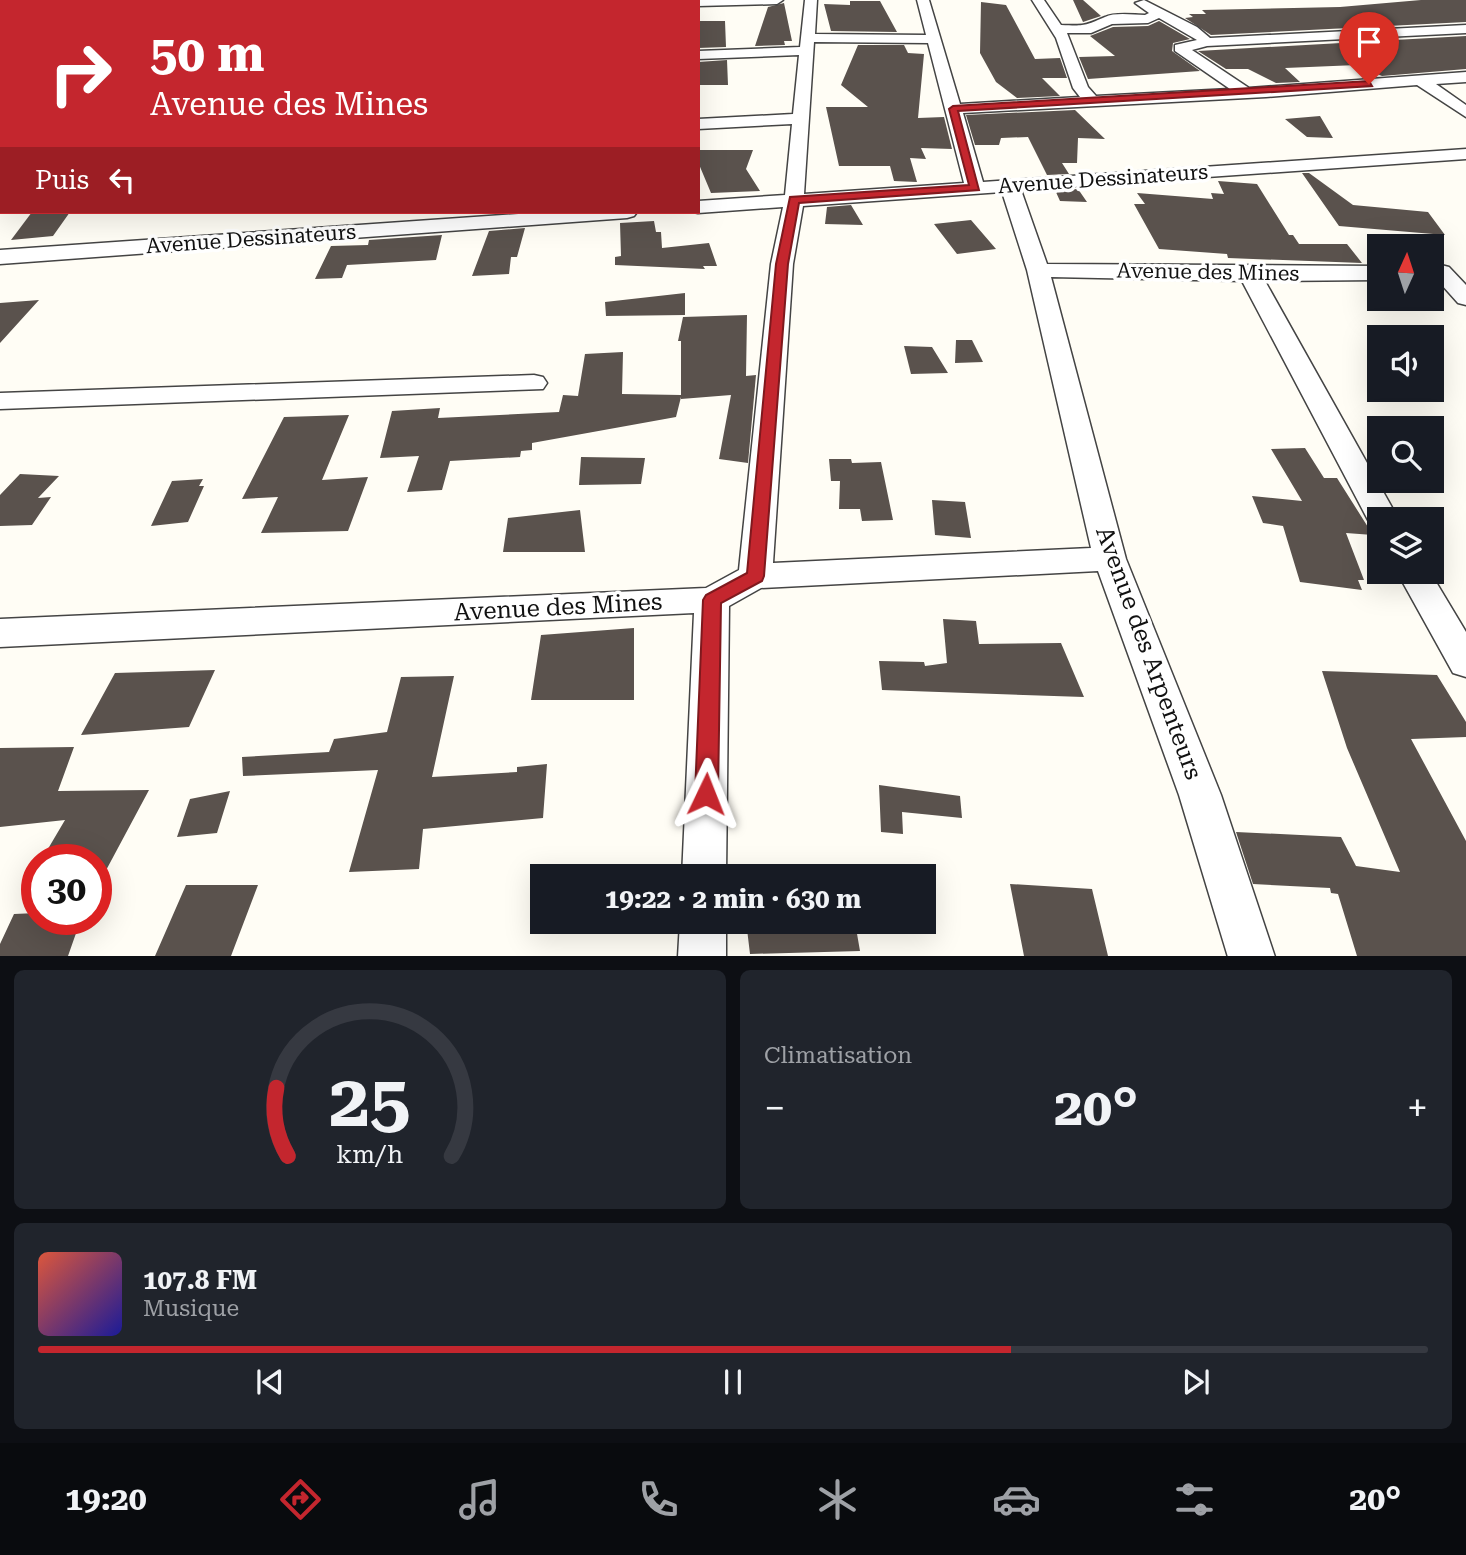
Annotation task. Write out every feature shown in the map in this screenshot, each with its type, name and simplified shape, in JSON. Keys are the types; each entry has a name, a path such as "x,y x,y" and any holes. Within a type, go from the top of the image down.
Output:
{"street":[{"path":"700,2 777,0"},
{"path":"755,576 782,264 794,200 811,0"},
{"path":"923,0 975,188"},
{"path":"1038,0 1063,37 1081,88 1091,101"},
{"path":"1139,0 1157,14 1196,30 1207,42"},
{"path":"1056,29 1094,29 1104,26 1109,20 1148,19 1157,14"},
{"path":"1246,93 1179,49 1207,42 1466,29"},
{"path":"700,55 807,45 934,39"},
{"path":"953,109 1246,93 1466,77"},
{"path":"1420,80 1466,111"},
{"path":"700,124 800,119"},
{"name":"Avenue Dessinateurs","path":"700,207 1466,154"},
{"name":"Avenue des Arpenteurs","path":"1010,186 1038,270 1110,559 1200,795 1252,956"},
{"name":"Avenue Dessinateurs","path":"0,257 599,214"},
{"path":"1444,271 1466,269"},
{"name":"Avenue des Mines","path":"1038,270 1367,273"},
{"path":"1250,274 1377,507"},
{"path":"1444,279 1466,298"},
{"path":"0,401 534,383"},
{"name":"Avenue des Mines","path":"0,633 712,600 755,576 1110,559"},
{"path":"1420,584 1466,663"},
{"path":"704,864 712,600"},
{"path":"702,956 703,934"}],"building":[{"path":"1073,0 1083,0 1101,16 1083,22"},
{"path":"1421,0 1466,0 1466,22 1211,35 1185,18 1193,17 1189,14 1206,14 1202,10 1340,7"},
{"path":"850,1 880,1 897,32 831,31 824,4 850,5"},
{"path":"981,2 1006,5 1035,59 1060,58 1067,78 1042,78 1060,96 1017,98 996,82 980,53"},
{"path":"784,3 792,41 784,41 785,45 755,46 768,7"},
{"path":"700,21 725,21 726,47 700,48"},
{"path":"1159,21 1190,39 1173,43 1172,51 1200,71 1088,79 1079,57 1115,56 1090,36 1113,27 1148,26"},
{"path":"1466,36 1466,69 1382,76 1357,65 1285,68 1300,82 1276,83 1248,69 1226,69 1198,51"},
{"path":"858,45 904,45 908,53 924,54 918,118 944,117 952,149 921,148 926,159 910,158 917,182 894,181 890,166 839,166 826,107 868,107 841,85"},
{"path":"727,60 728,85 700,85 700,62"},
{"path":"1075,110 1105,139 1078,138 1077,163 1062,163 1069,174 1047,175 1028,137 1001,138 999,145 975,145 966,115"},
{"path":"1320,116 1333,138 1307,137 1285,119"},
{"path":"700,150 753,150 746,169 760,191 711,193 700,167"},
{"path":"1302,173 1309,173 1353,205 1428,212 1445,235 1444,234 1339,226"},
{"path":"1218,181 1257,184 1289,235 1293,235 1299,244 1347,244 1362,263 1228,258 1227,254 1159,249 1134,204 1145,204 1137,193 1213,199 1211,193 1224,194"},
{"path":"1078,189 1087,202 1060,201 1055,190"},
{"path":"851,205 863,225 825,224 827,207"},
{"path":"30,214 69,214 53,236 11,240"},
{"path":"971,220 996,249 957,254 934,224"},
{"path":"654,221 656,232 661,232 662,248 709,243 717,266 703,266 705,269 615,265 615,257 621,256 620,223"},
{"path":"525,228 517,257 511,257 509,274 472,276 489,231"},
{"path":"442,235 436,260 347,265 342,278 315,279 331,246 368,245 369,240"},
{"path":"685,293 685,315 606,316 605,302"},
{"path":"39,300 0,343 0,303"},
{"path":"747,315 746,376 756,375 748,463 719,459 731,395 681,397 676,417 532,443 532,450 521,451 520,457 450,461 442,490 407,492 419,456 380,458 392,411 440,408 438,418 559,412 563,395 578,396 585,354 623,352 622,394 681,395 681,341 678,341 683,317"},
{"path":"956,340 972,340 983,362 955,363"},
{"path":"904,346 932,347 948,373 911,374"},
{"path":"349,415 322,480 368,477 348,531 261,533 278,497 242,499 284,417"},
{"path":"1305,448 1324,478 1337,478 1367,526 1367,535 1346,533 1364,580 1358,580 1362,590 1300,582 1283,526 1263,523 1252,496 1302,501 1271,449"},
{"path":"581,457 645,458 641,484 579,485"},
{"path":"829,459 851,459 852,463 881,462 893,520 862,521 860,509 839,509 840,481 831,481"},
{"path":"20,474 59,476 38,498 51,497 32,525 0,526 0,495"},
{"path":"203,479 199,486 204,486 188,522 151,526 172,481"},
{"path":"932,500 965,502 971,538 935,535"},
{"path":"580,510 585,552 503,552 508,518"},
{"path":"943,619 976,621 979,644 1061,643 1084,697 882,690 879,661 924,662 925,666 947,663"},
{"path":"634,628 634,700 531,700 541,635"},
{"path":"215,670 189,727 81,735 115,673"},
{"path":"1322,671 1437,675 1466,722 1466,737 1411,739 1466,841 1466,956 1357,956 1338,894 1331,893 1330,888 1253,884 1236,832 1341,837 1356,866 1400,872 1347,748"},
{"path":"454,676 432,777 517,772 517,767 547,764 543,818 423,829 419,869 349,872 378,770 243,776 242,757 329,752 334,739 387,732 401,677"},
{"path":"74,747 58,791 149,790 112,859 112,844 51,844 65,820 0,827 0,748"},
{"path":"879,785 960,796 962,818 902,812 903,834 881,832"},
{"path":"230,791 217,833 177,837 190,799"},
{"path":"1010,884 1092,889 1108,956 1024,956"},
{"path":"186,885 258,885 231,956 155,956"},
{"path":"14,914 21,914 21,935 75,935 68,956 0,956 0,944"},
{"path":"748,934 857,934 860,951 750,954"}],"route":[{"path":"706,794 712,600 755,576 782,264 794,200 975,188 953,109 1369,84"}]}
